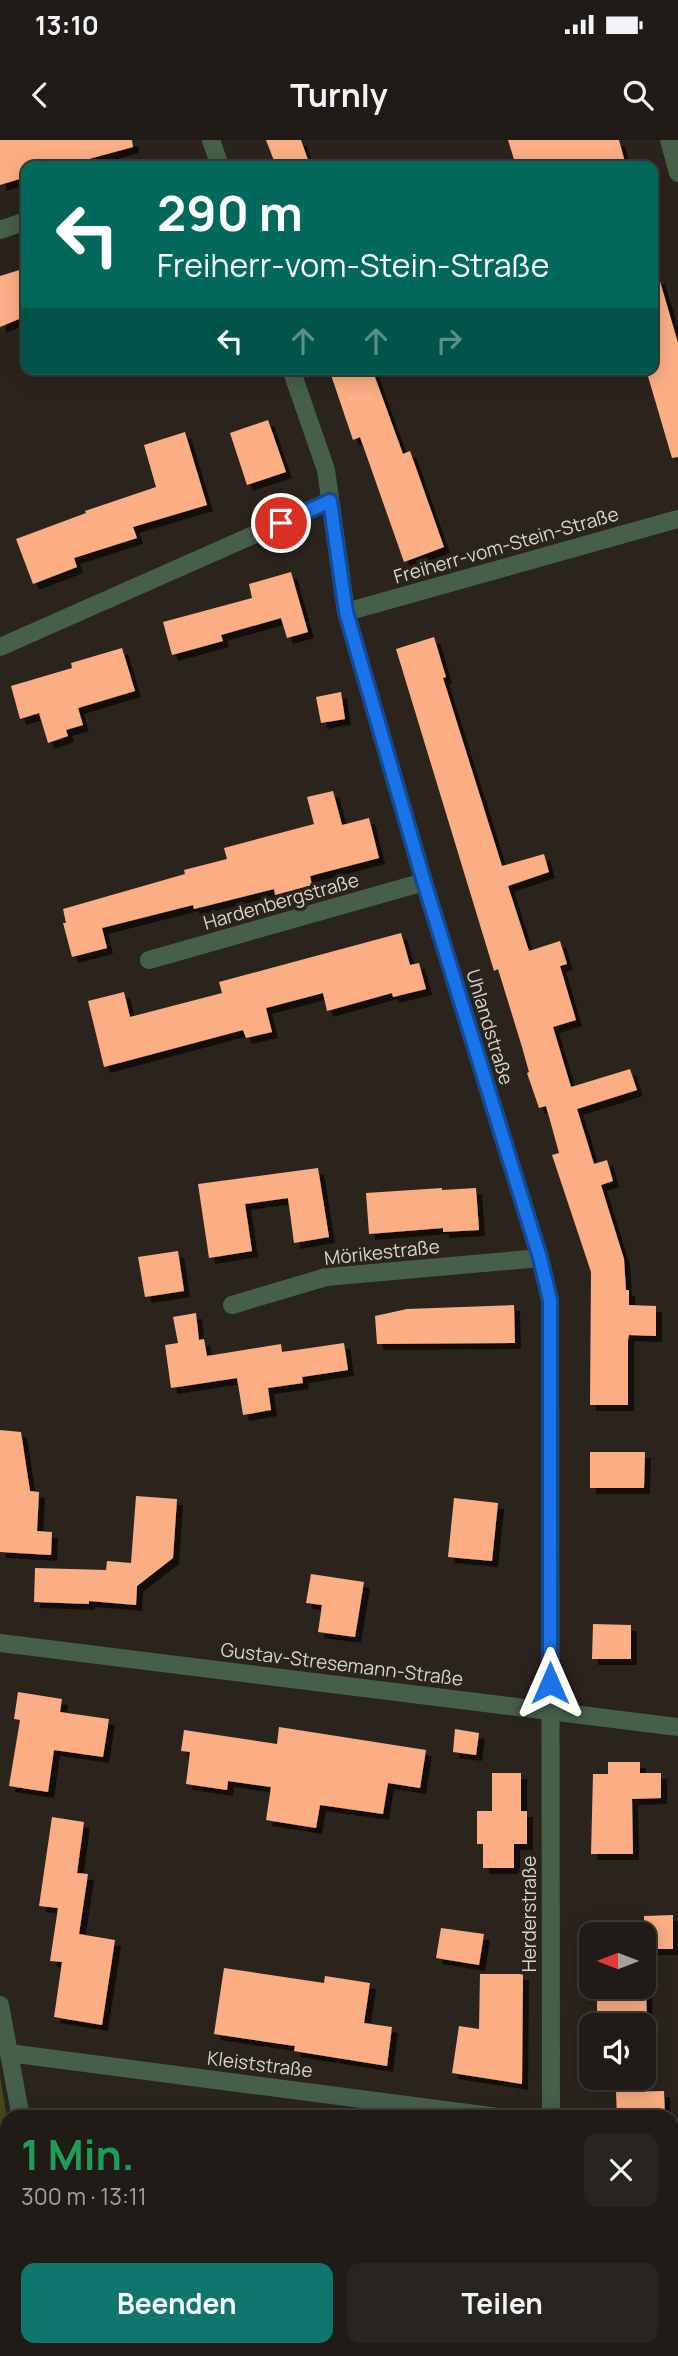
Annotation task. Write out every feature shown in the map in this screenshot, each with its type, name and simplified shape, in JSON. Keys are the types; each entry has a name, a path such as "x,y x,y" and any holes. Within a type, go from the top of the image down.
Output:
{"street":[{"path":"211,140 214,161"},
{"path":"669,140 678,173"},
{"path":"0,230 21,223"},
{"name":"Uhlandstraße","path":"293,375 326,470 346,612 424,882 540,1258 550,1300 550,1711"},
{"path":"0,647 330,501"},
{"name":"Freiherr-vom-Stein-Straße","path":"346,612 678,519"},
{"name":"Hardenbergstraße","path":"149,960 424,882"},
{"name":"Mörikestraße","path":"232,1306 326,1277 540,1258"},
{"name":"Gustav-Stresemann-Straße","path":"0,1643 678,1727"},
{"name":"Herderstraße","path":"550,1711 551,2110"},
{"path":"0,2005 20,2110"},
{"name":"Kleiststraße","path":"9,2053 445,2110"}],"green space":[{"path":"0,2077 6,2110 0,2110"}],"building":[{"path":"0,140 132,140 133,147 81,161 21,161 21,179 0,185"},
{"path":"266,140 301,140 308,161 274,161"},
{"path":"508,140 619,140 625,161 514,161"},
{"path":"21,270 21,318 0,327 0,276"},
{"path":"658,278 678,343 678,457 672,458 648,375 658,375"},
{"path":"331,375 374,375 403,454 410,451 444,547 404,562 360,437 353,440"},
{"path":"268,420 286,472 247,485 230,433"},
{"path":"185,432 207,505 133,527 137,538 74,558 77,567 33,584 16,539 86,513 85,511 156,487 144,445"},
{"path":"291,572 308,632 287,638 281,618 221,635 223,641 172,655 163,622 252,598 249,584"},
{"path":"434,637 446,677 443,678 502,866 544,854 549,872 508,886 529,951 560,941 567,964 560,966 576,1020 553,1027 571,1087 630,1069 637,1090 577,1109 594,1164 607,1160 613,1181 601,1185 624,1259 629,1305 656,1306 656,1336 629,1335 628,1405 590,1405 591,1272 552,1155 559,1153 546,1106 539,1108 527,1073 529,1072 498,969 494,971 396,649"},
{"path":"122,648 135,691 78,708 83,725 66,730 68,736 48,743 39,713 20,719 11,686 72,668 71,663"},
{"path":"341,692 345,719 321,723 316,697"},
{"path":"333,791 342,825 369,818 379,858 310,876 312,885 275,895 274,889 194,909 193,905 102,928 107,948 72,957 63,923 66,923 63,909 227,859 224,848 314,824 307,797"},
{"path":"401,933 410,965 419,963 426,989 393,997 392,993 327,1011 323,993 266,1008 272,1032 246,1038 243,1030 104,1067 88,1001 124,992 130,1017 222,993 219,982"},
{"path":"318,1168 329,1237 294,1243 288,1198 245,1204 252,1251 209,1258 198,1184"},
{"path":"476,1188 479,1230 443,1232 443,1228 369,1234 366,1193"},
{"path":"178,1251 184,1291 145,1297 138,1257"},
{"path":"514,1305 515,1343 377,1344 375,1316 407,1309"},
{"path":"196,1313 199,1340 204,1339 207,1356 281,1344 282,1352 344,1343 348,1370 302,1377 303,1383 268,1388 271,1410 243,1415 237,1378 171,1388 165,1345 178,1343 173,1317"},
{"path":"0,1430 21,1432 30,1491 39,1492 37,1531 52,1532 51,1555 0,1552"},
{"path":"590,1452 645,1452 644,1488 590,1488"},
{"path":"136,1496 177,1499 173,1558 137,1586 136,1605 89,1601 89,1604 34,1602 35,1568 106,1570 107,1561 131,1563"},
{"path":"454,1498 498,1503 492,1561 448,1557"},
{"path":"311,1574 364,1582 355,1637 318,1632 322,1605 306,1603"},
{"path":"593,1624 631,1625 631,1659 592,1659"},
{"path":"18,1692 62,1699 60,1712 109,1719 103,1757 54,1750 48,1792 9,1786 20,1720 14,1719"},
{"path":"279,1727 426,1750 420,1788 388,1783 383,1814 320,1805 316,1828 266,1820 271,1787 228,1781 227,1790 186,1784 190,1752 181,1751 184,1730 277,1744"},
{"path":"455,1729 479,1733 476,1755 453,1752"},
{"path":"608,1762 640,1762 640,1773 661,1773 661,1798 632,1799 633,1854 591,1854 593,1774 608,1774"},
{"path":"492,1773 521,1773 521,1811 527,1811 527,1844 514,1844 514,1868 483,1868 483,1844 477,1844 477,1811 492,1811"},
{"path":"52,1817 84,1822 77,1873 88,1874 79,1934 115,1940 102,2025 54,2017 62,1962 50,1961 58,1908 39,1906"},
{"path":"673,1915 673,1949 656,1949 656,1922 644,1922 644,1916"},
{"path":"441,1928 484,1934 479,1965 436,1958"},
{"path":"224,1968 324,1983 325,1976 370,1983 364,2023 392,2027 387,2066 294,2051 295,2046 214,2034"},
{"path":"480,1974 523,1974 522,2084 452,2073 459,2026 479,2029"},
{"path":"597,1999 646,1999 647,2013 597,2013"},
{"path":"664,2091 665,2110 617,2110 616,2092"}],"route":[{"path":"281,523 330,501 346,612 424,882 540,1258 550,1300 550,1683"}]}
